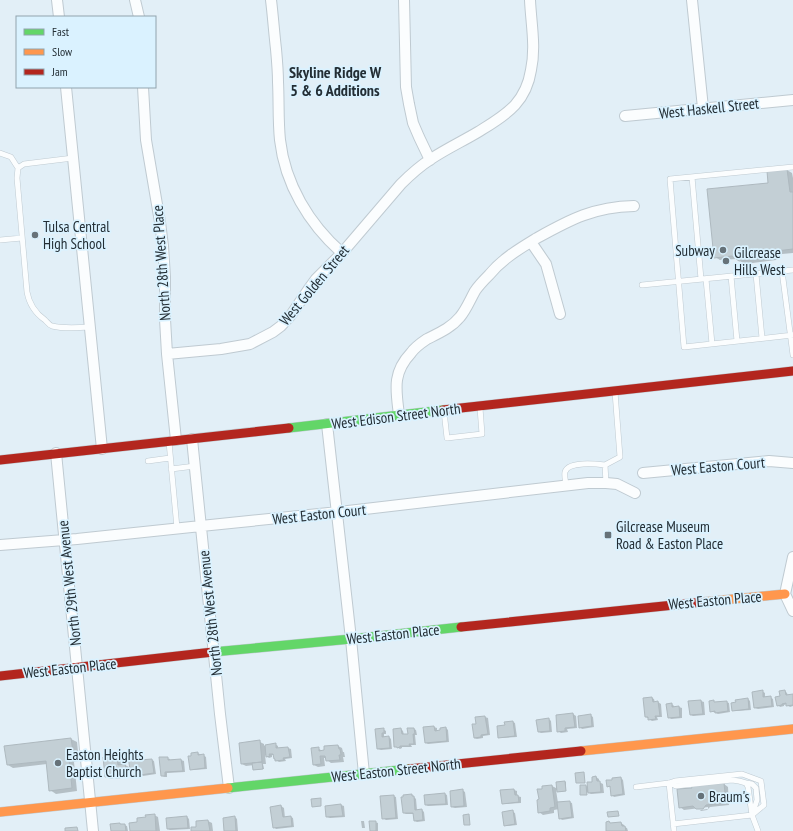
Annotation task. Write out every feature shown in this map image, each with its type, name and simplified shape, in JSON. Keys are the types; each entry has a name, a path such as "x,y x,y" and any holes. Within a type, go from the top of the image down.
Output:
{"street":[{"path":"58,0 59,16"},
{"path":"136,0 139,16"},
{"path":"271,0 278,81 280,140 286,167 300,202 310,218 330,243 342,253"},
{"path":"404,0 406,87 413,122 430,160"},
{"name":"West Golden Street","path":"167,354 221,349 250,344 273,332 291,315 316,279 342,253 411,174 430,160 507,113 523,94 528,84 532,69 533,58 530,0"},
{"path":"692,0 703,108"},
{"path":"66,88 102,449"},
{"name":"North 28th West Place","path":"143,88 146,140 163,246 165,319 172,441"},
{"name":"West Haskell Street","path":"625,116 793,100"},
{"path":"399,415 396,388 398,373 406,358 424,341 452,325 460,317 476,290 500,263 513,252 579,216 617,207 634,206"},
{"path":"531,242 546,264 560,314"},
{"name":"West Edison Street North","path":"0,460 793,371"},
{"path":"327,424 351,639 364,774"},
{"name":"North 28th West Avenue","path":"192,439 229,788"},
{"name":"North 29th West Avenue","path":"56,454 93,831"},
{"name":"West Easton Court","path":"643,473 769,461 793,463"},
{"name":"West Easton Court","path":"0,545 64,540 337,512 588,483 606,482 617,484 635,493"},
{"path":"793,557 785,594 793,611"},
{"name":"West Easton Place","path":"0,676 214,652 785,594"},
{"name":"West Easton Street North","path":"0,812 793,729"}],"lane":[{"path":"0,153 11,157 18,168 17,178 27,292 34,310 40,317 51,325 71,328 90,327"},
{"path":"18,168 24,164 73,158"},
{"path":"792,335 684,347 670,179 793,167"},
{"path":"692,177 703,279 712,344"},
{"path":"0,240 22,238"},
{"path":"642,285 793,270"},
{"path":"782,271 792,335 793,356"},
{"path":"756,274 762,338"},
{"path":"731,276 737,341"},
{"path":"566,486 565,472 568,467 573,465 595,464 605,466 620,457 615,391"},
{"path":"443,410 446,438 482,434 480,406"},
{"path":"172,441 170,458 177,528"},
{"path":"148,461 170,458"},
{"path":"171,469 195,466"},
{"path":"605,466 606,482"},
{"path":"636,786 742,774 761,781 764,805 752,815 673,824"},
{"path":"668,783 676,786 732,780 752,784 756,788 757,800 752,815 758,831"},
{"path":"668,783 674,831"}],"building":[{"path":"787,169 790,192 793,192 793,249 776,251 771,258 739,261 732,256 714,258 707,189 768,183 767,171"},
{"path":"763,690 763,697 771,696 772,706 754,708 752,692"},
{"path":"785,690 786,695 793,694 793,705 786,706 786,703 777,706 775,697 780,696 779,691"},
{"path":"652,697 653,702 658,701 660,716 655,716 656,719 648,720 648,717 645,717 643,698"},
{"path":"748,698 749,709 732,711 731,703 736,702 735,700"},
{"path":"701,700 703,714 690,715 688,701"},
{"path":"714,700 714,702 727,701 728,711 715,713 715,711 710,712 709,701"},
{"path":"672,703 672,707 679,706 680,717 668,718 666,704"},
{"path":"573,713 575,727 565,728 565,731 557,732 556,715"},
{"path":"591,714 592,726 579,728 578,716"},
{"path":"485,716 488,734 474,738 472,724 476,724 475,717"},
{"path":"549,718 550,731 538,732 536,720"},
{"path":"513,721 515,736 498,738 497,726 505,725 504,722"},
{"path":"434,726 435,731 446,727 447,741 425,743 423,727"},
{"path":"384,728 382,737 389,736 390,748 377,749 375,729"},
{"path":"401,728 402,734 408,734 407,728 414,728 414,744 409,744 410,746 400,746 397,748 394,747 393,729"},
{"name":"Easton Heights Baptist Church","path":"71,738 74,758 69,759 72,788 49,791 46,761 7,765 4,746"},
{"path":"260,740 262,762 241,764 239,743"},
{"path":"276,743 276,748 288,747 290,757 283,758 284,760 275,761 273,754 269,754 270,756 266,757 265,745"},
{"path":"338,745 341,755 339,755 340,760 326,761 325,756 320,756 321,764 313,765 311,748 319,747 319,751 324,750 324,746"},
{"path":"198,752 198,755 204,754 205,768 190,770 188,756 191,756 191,753"},
{"path":"117,756 118,765 125,764 127,774 112,778 112,776 105,777 103,757"},
{"path":"140,756 140,760 152,759 154,773 140,775 139,768 130,769 128,757"},
{"path":"159,757 168,757 168,760 181,759 183,771 165,772 165,776 161,776"},
{"path":"262,762 263,769 253,770 252,763"},
{"path":"584,772 585,783 576,783 575,773"},
{"path":"596,776 597,781 600,781 601,792 588,793 587,782 592,782 592,777"},
{"path":"621,777 623,794 611,796 610,786 607,787 606,780"},
{"path":"565,781 566,791 557,792 556,782"},
{"name":"Braum's","path":"724,783 726,803 706,805 703,809 696,809 693,806 679,808 677,789 692,788 691,786"},
{"path":"552,785 555,807 550,808 550,811 538,813 537,800 539,799 537,789 542,789 542,786"},
{"path":"580,785 586,785 587,795 580,795"},
{"path":"463,789 464,806 451,807 450,791"},
{"path":"514,789 515,795 518,795 519,802 502,804 500,790"},
{"path":"445,793 446,804 425,805 424,795"},
{"path":"412,794 412,796 414,796 415,810 422,809 423,820 414,821 413,813 403,813 401,797 403,797 403,795"},
{"path":"394,795 396,818 382,819 380,796"},
{"path":"321,798 321,806 312,807 311,799"},
{"path":"570,801 572,817 559,819 557,802"},
{"path":"341,804 343,816 326,817 325,806"},
{"path":"281,805 283,817 291,816 292,826 273,828 270,807"},
{"path":"513,810 515,824 504,826 502,812"},
{"path":"618,811 619,816 608,817 607,812"},
{"path":"155,814 156,831 130,831 129,823 137,822 137,818 146,817 145,815"},
{"path":"469,814 470,825 464,825 463,815"},
{"path":"187,816 188,828 167,829 166,818"},
{"path":"235,816 236,831 224,831 223,818"},
{"path":"208,820 210,831 191,831 191,827 196,827 196,821"},
{"path":"369,821 376,821 376,831 370,831"},
{"path":"609,821 610,823 621,822 622,826 625,826 626,831 606,831 606,822"},
{"path":"110,824 125,824 126,831 111,831"},
{"path":"77,827 78,831 65,831 65,828"}],"traffic: fast":[{"path":"289,428 443,410"},
{"path":"213,652 461,627"},
{"path":"228,788 409,769"}],"traffic: slow":[{"path":"703,602 785,594"},
{"path":"581,751 793,729"},
{"path":"0,812 228,788"}],"traffic: jam":[{"path":"443,410 793,371"},
{"path":"0,460 289,428"},
{"path":"461,627 703,602"},
{"path":"0,676 213,652"},
{"path":"409,769 581,751"}],"place":[{"name":"Tulsa Central High School","path":"35,235"},
{"name":"Subway","path":"723,250"},
{"name":"Gilcrease Hills West","path":"726,261"},
{"name":"Gilcrease Museum Road & Easton Place","path":"608,535"},
{"name":"Easton Heights Baptist Church","path":"58,763"},
{"name":"Braum's","path":"701,796"}],"district":[{"name":"Skyline Ridge W 5 & 6 Additions","path":"335,81"}]}
